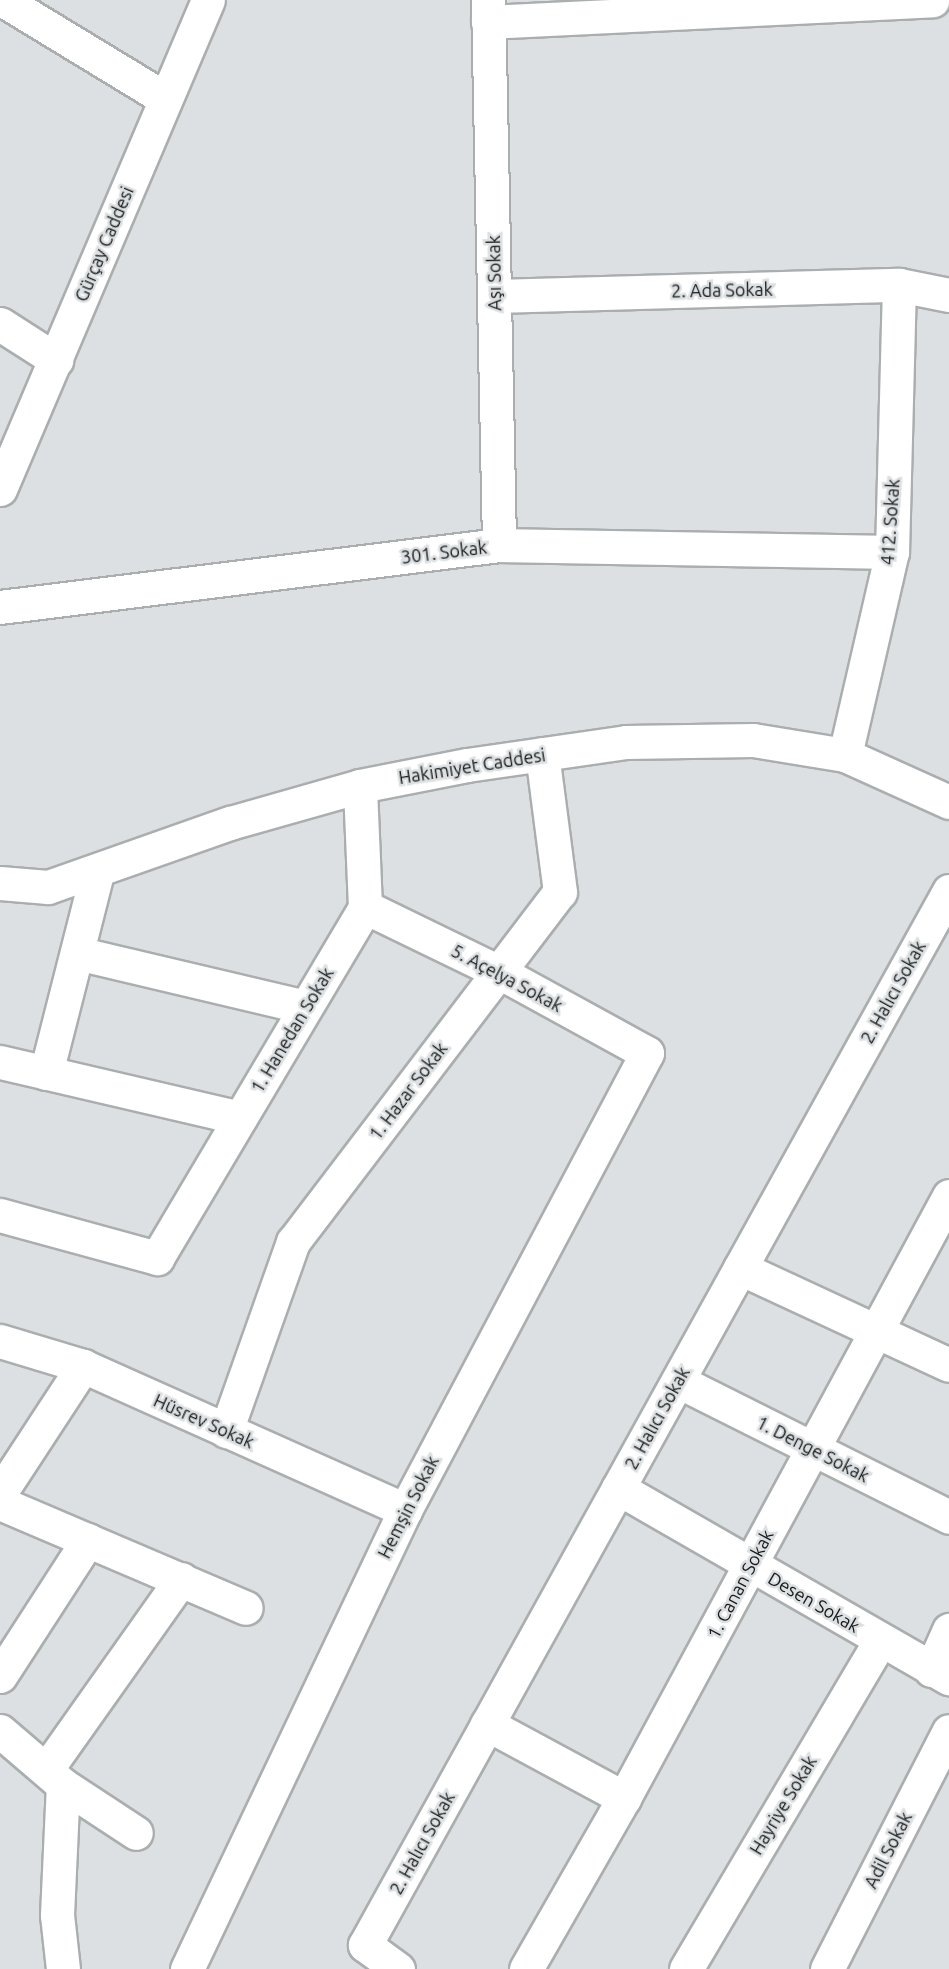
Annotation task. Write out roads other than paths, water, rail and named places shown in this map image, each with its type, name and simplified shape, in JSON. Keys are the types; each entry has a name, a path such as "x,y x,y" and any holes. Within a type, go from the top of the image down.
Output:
{"street":[{"path":"3,0 164,98"},
{"name":"Gürçay Caddesi","path":"0,489 164,98 208,0"},
{"path":"488,11 932,0"},
{"name":"Aşı Sokak","path":"488,11 499,545"},
{"name":"2. Ada Sokak","path":"495,296 899,285 949,294"},
{"name":"412. Sokak","path":"844,755 891,552 899,285"},
{"path":"0,324 56,360"},
{"name":"301. Sokak","path":"0,607 499,545 891,552"},
{"name":"Hakimiyet Caddesi","path":"0,883 48,887 97,873 230,823 360,786 542,754 626,742 753,740 844,755 949,802"},
{"name":"1. Hazar Sokak","path":"226,1431 293,1242 560,892 542,754"},
{"path":"360,786 365,907"},
{"path":"46,1073 97,873"},
{"name":"2. Halıcı Sokak","path":"398,1969 365,1945 949,891"},
{"name":"5. Açelya Sokak","path":"365,907 499,972 647,1053"},
{"name":"1. Hanedan Sokak","path":"0,1215 157,1258 365,907"},
{"path":"76,953 305,1007"},
{"name":"Hemşin Sokak","path":"187,1969 405,1510 647,1053"},
{"path":"0,1062 240,1118"},
{"name":"1. Canan Sokak","path":"526,1969 624,1798 949,1196"},
{"path":"740,1268 949,1365"},
{"name":"Hüsrev Sokak","path":"0,1341 83,1366 405,1510"},
{"path":"0,1493 83,1366"},
{"name":"1. Denge Sokak","path":"678,1381 949,1517"},
{"name":"Desen Sokak","path":"618,1488 940,1674"},
{"path":"0,1503 246,1608"},
{"path":"0,1676 88,1540"},
{"path":"63,1969 57,1915 55,1777 181,1579"},
{"path":"940,1674 949,1630"},
{"name":"Hayriye Sokak","path":"686,1969 880,1641"},
{"path":"487,1724 624,1798"},
{"path":"0,1731 55,1777 136,1833"},
{"name":"Adil Sokak","path":"827,1969 949,1731"}]}
